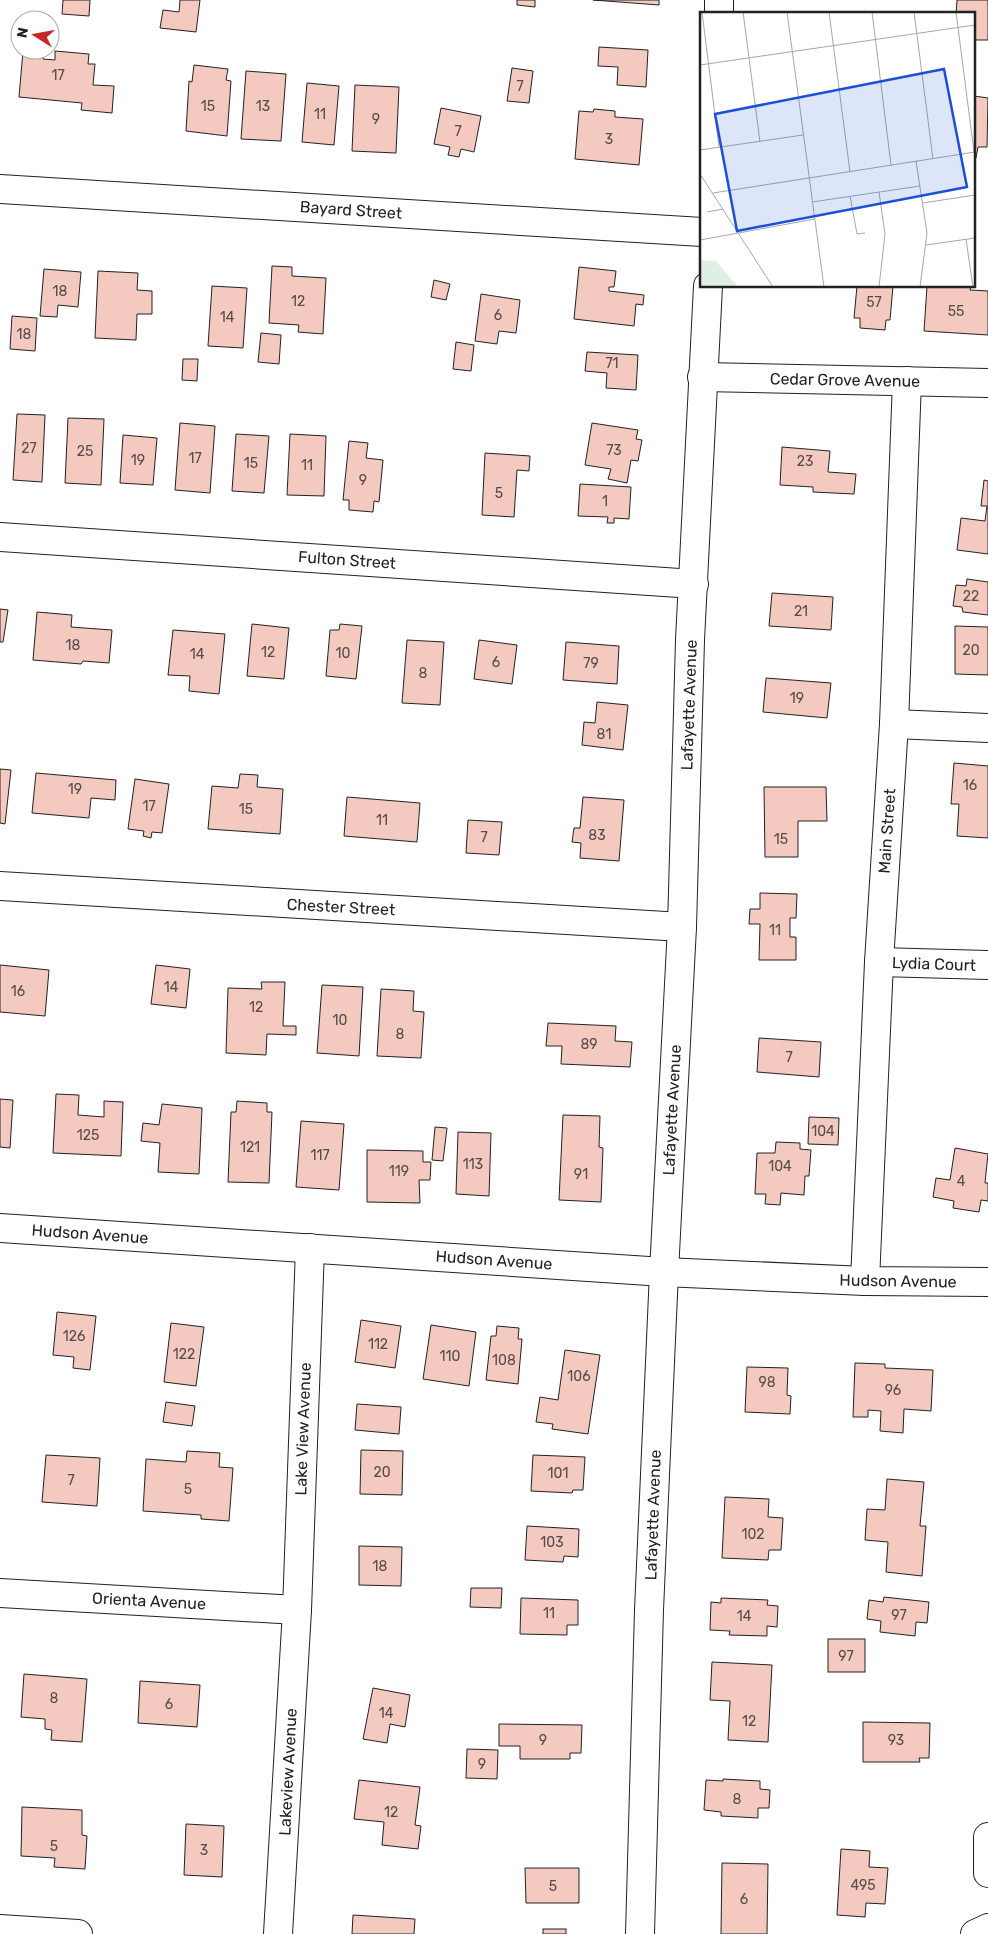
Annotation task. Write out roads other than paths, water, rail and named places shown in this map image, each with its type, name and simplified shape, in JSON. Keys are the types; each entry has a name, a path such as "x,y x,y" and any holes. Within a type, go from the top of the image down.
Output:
{"street":[{"name":"Bayard Street","path":"0,189 700,232"},
{"name":"Lafayette Avenue","path":"640,1934 649,1610 682,927 702,377 708,288"},
{"name":"Cedar Grove Avenue","path":"702,377 988,383"},
{"name":"Main Street","path":"866,1281 879,962 894,724 907,381"},
{"name":"Fulton Street","path":"0,537 694,584"},
{"path":"894,724 988,728"},
{"name":"Chester Street","path":"0,886 682,927"},
{"name":"Lydia Court","path":"879,962 988,965"},
{"name":"Hudson Avenue","path":"0,1228 664,1272 866,1281 988,1282"},
{"name":"Lake View Avenue","path":"297,1610 310,1248"},
{"name":"Orienta Avenue","path":"0,1593 297,1610"},
{"name":"Lakeview Avenue","path":"278,1934 297,1610"},
{"path":"988,1837 988,1873"},
{"path":"975,1934 988,1928"},
{"path":"0,1929 78,1934"}]}
